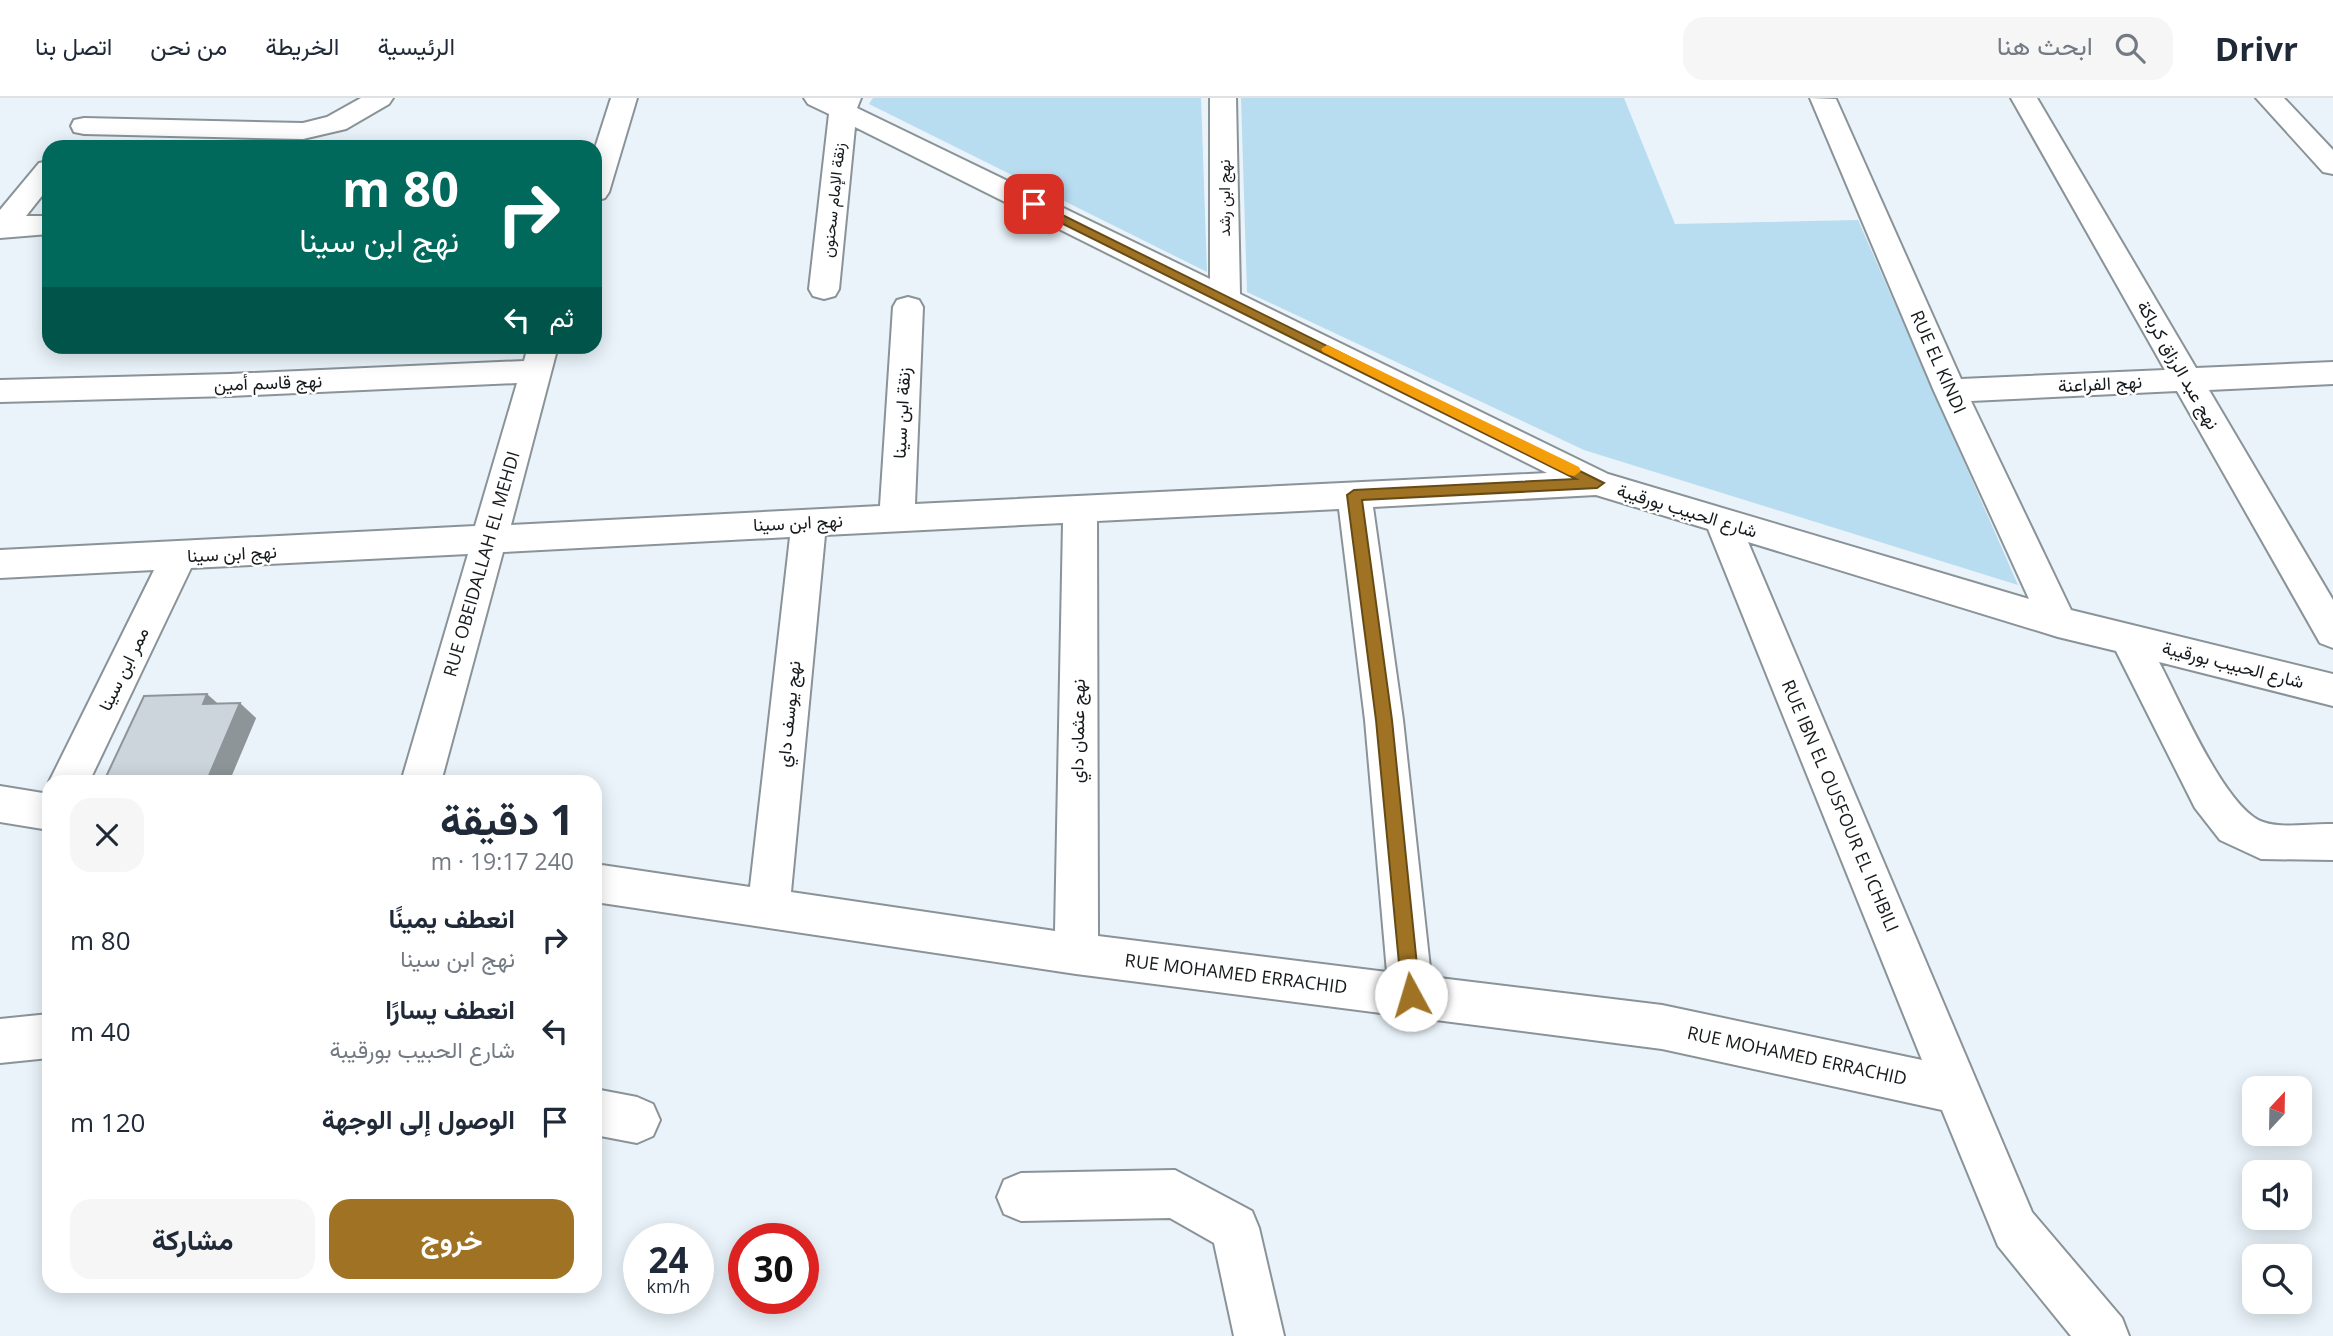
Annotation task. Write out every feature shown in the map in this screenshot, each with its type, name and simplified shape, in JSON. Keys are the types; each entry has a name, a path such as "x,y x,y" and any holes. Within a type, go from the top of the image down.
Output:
{"street":[{"path":"75,137 109,98"},
{"path":"75,137 303,131 336,123 380,98"},
{"path":"602,169 624,98"},
{"name":"نهج ابن رشد","path":"1223,98 1224,298"},
{"name":"نهج عبد الرزاق كرباكة","path":"2024,98 2333,632"},
{"path":"2269,98 2333,166"},
{"name":"RUE EL KINDI","path":"1823,99 1950,391 2058,622"},
{"name":"شارع الحبيب بورقيبة","path":"836,102 1597,483 2058,622 2333,690"},
{"name":"زنقة الإمام سحنون","path":"824,289 836,102"},
{"path":"1,228 42,178"},
{"path":"1,228 42,225"},
{"name":"زنقة ابن سينا","path":"897,518 908,307"},
{"name":"نهج قاسم أمين","path":"0,391 230,385 540,359"},
{"name":"RUE OBEIDALLAH EL MEHDI","path":"423,775 540,359"},
{"name":"نهج الفراعنة","path":"1950,391 2333,373"},
{"name":"نهج ابن سينا","path":"0,564 1597,483"},
{"path":"1354,495 1384,720 1411,995"},
{"name":"نهج عثمان داي","path":"1076,954 1080,509"},
{"name":"RUE IBN EL OUSFOUR EL ICHBILI","path":"1722,522 2015,1229 2104,1336"},
{"name":"نهج يوسف داي","path":"769,906 809,523"},
{"name":"ممر ابن سينا","path":"72,775 178,557"},
{"path":"2129,640 2209,796 2234,827 2261,841 2333,842"},
{"path":"0,804 42,811"},
{"name":"RUE MOHAMED ERRACHID","path":"602,884 769,906 1076,954 1662,1027 1957,1090"},
{"path":"0,1041 42,1038"},
{"path":"1021,1197 1175,1194 1236,1228 1259,1336"}],"shaded area":[{"path":"873,98 1201,98 1207,272 869,104"},
{"path":"1241,98 1624,98 1675,224 1858,220 2018,585 1584,450 1247,292"}],"building":[{"path":"207,694 203,704 240,703 209,775 107,775 144,696"}],"slow traffic":[{"path":"1327,349 1574,471"}],"route":[{"path":"1034,204 1597,483 1354,495 1384,720 1411,995"}]}
